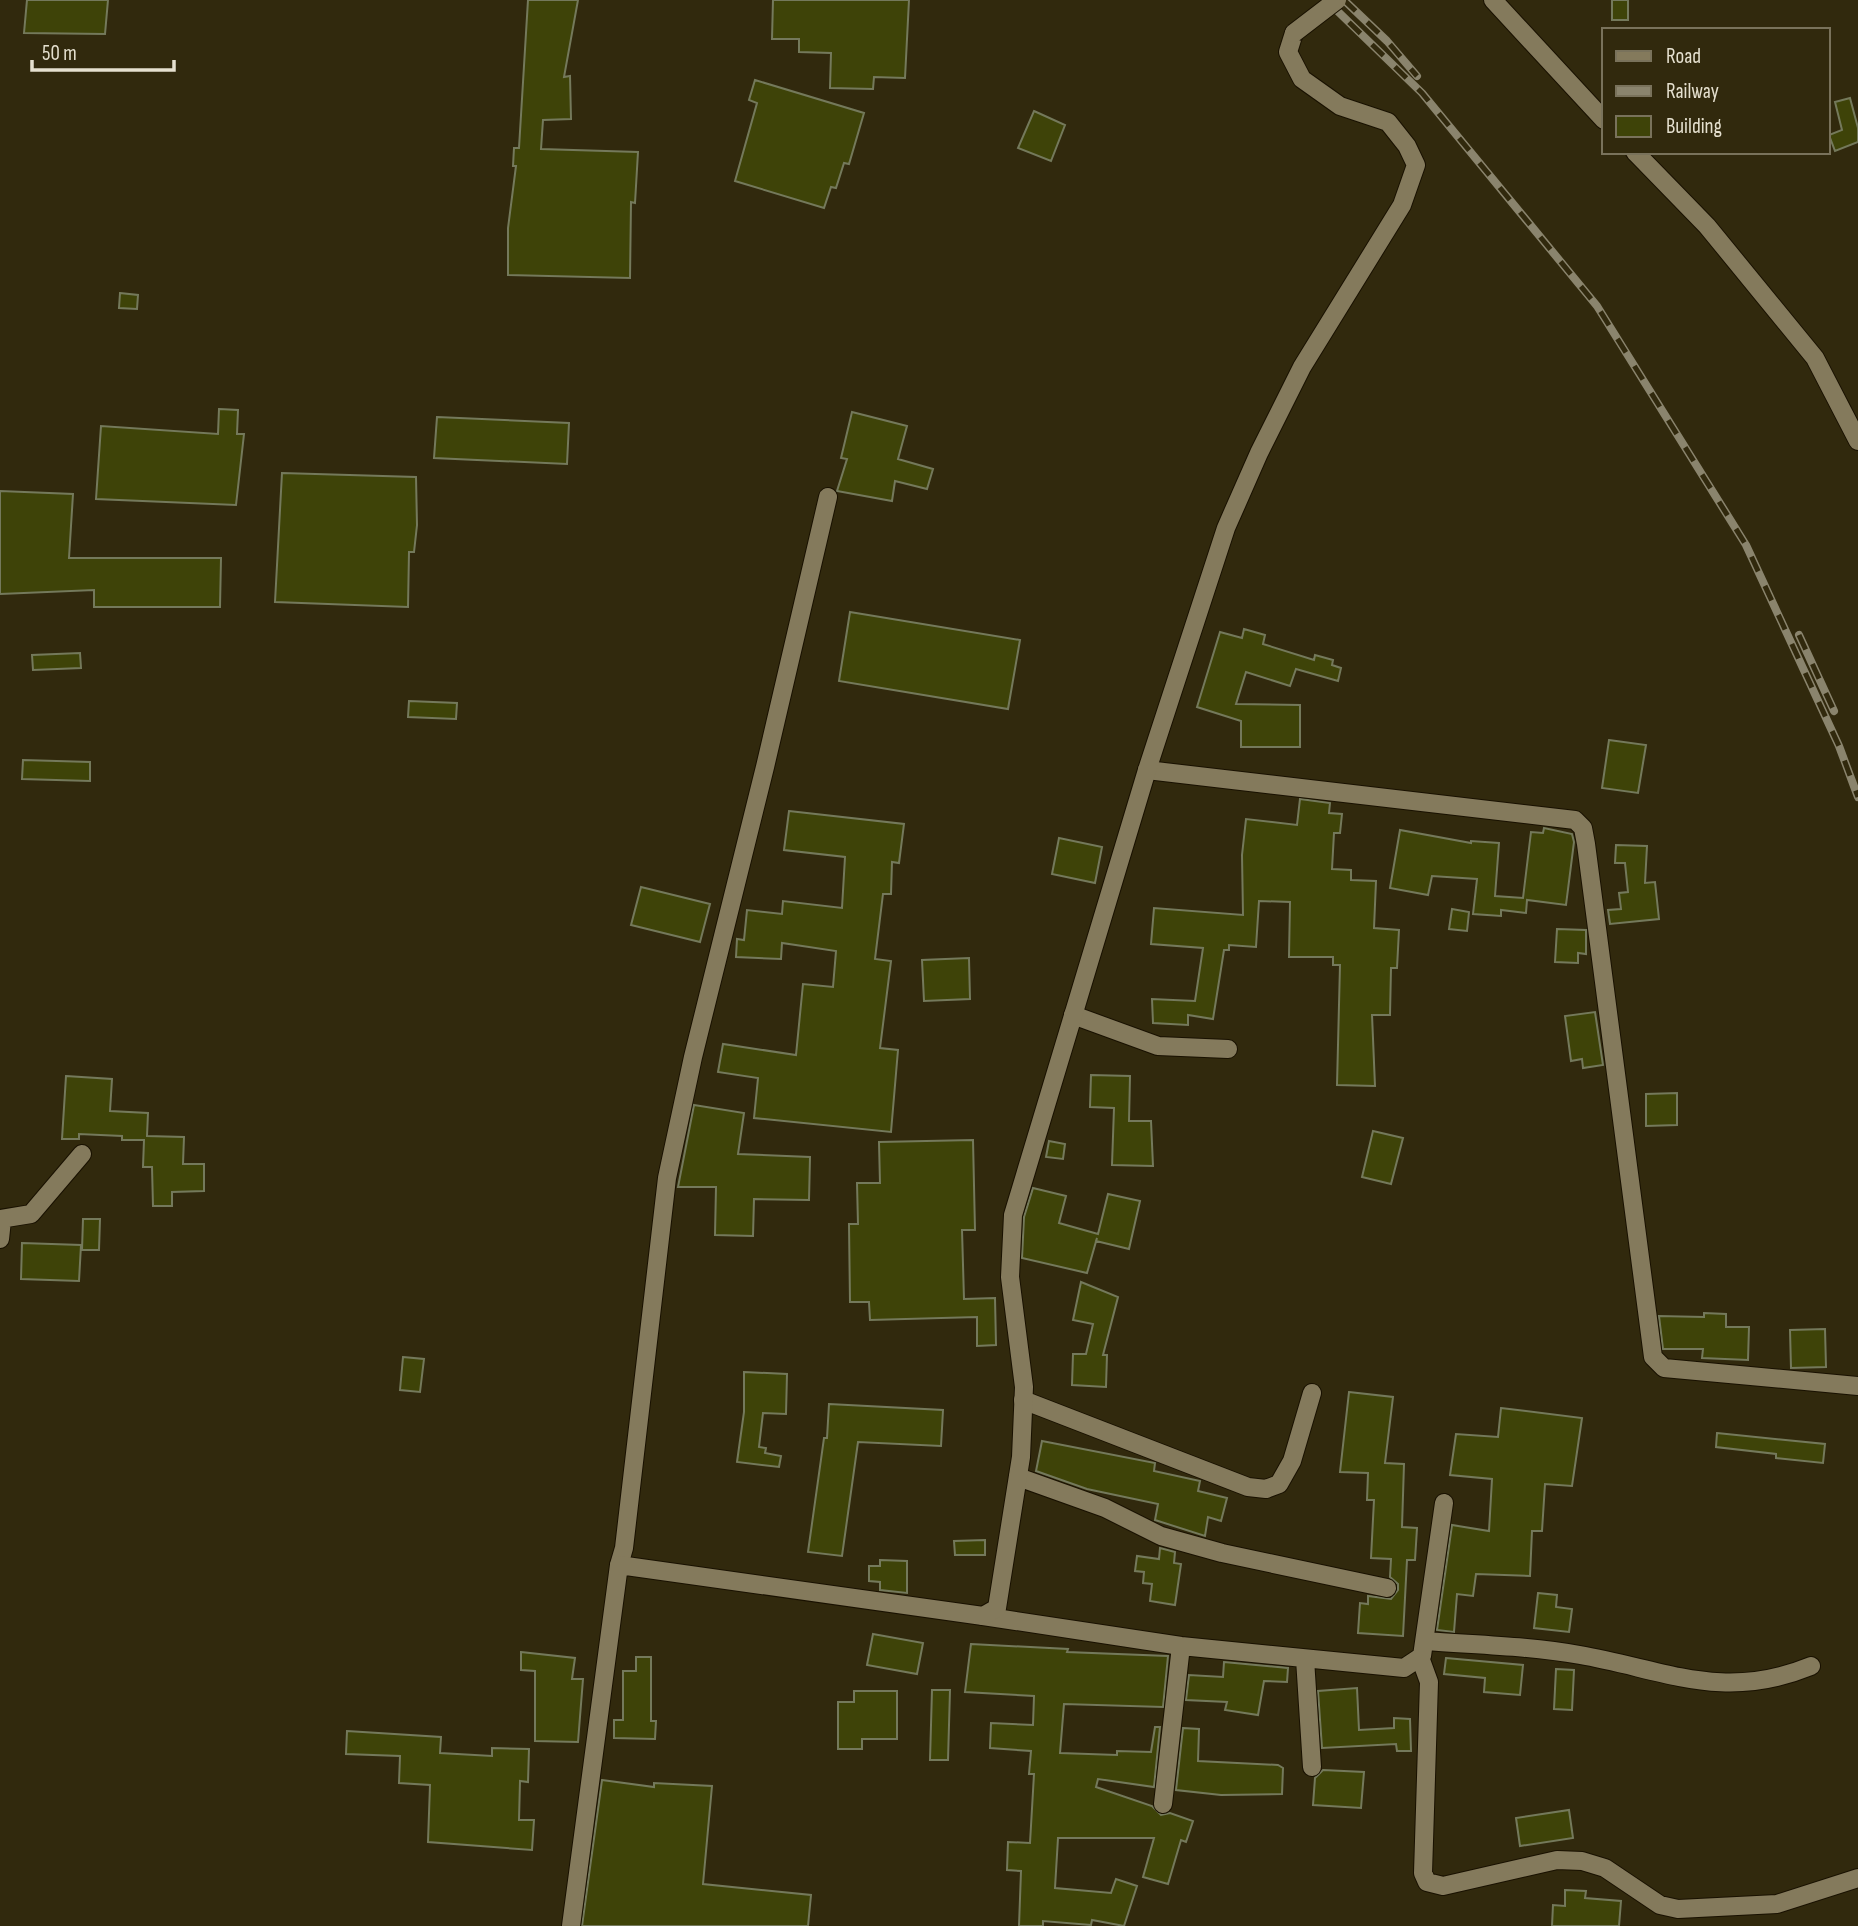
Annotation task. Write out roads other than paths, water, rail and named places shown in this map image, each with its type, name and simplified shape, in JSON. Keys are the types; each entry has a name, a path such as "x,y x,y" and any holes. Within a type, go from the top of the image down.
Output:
{"street":[{"path":"983,1616 997,1608 1018,1477 1023,1399 1010,1277 1013,1215 1147,770 1226,528 1259,453 1302,367 1402,205 1416,165 1407,146 1388,122 1340,106 1302,79 1288,52 1294,33 1337,0"},
{"path":"1493,0 1602,118"},
{"path":"1637,154 1706,226 1815,358 1858,441"},
{"path":"572,1926 619,1566 624,1548 667,1178 693,1057 828,497"},
{"path":"1147,770 1575,820 1583,828 1586,844 1653,1357 1664,1368 1858,1386"},
{"path":"1073,1015 1158,1046 1228,1049"},
{"path":"0,1239 1,1220 31,1213 82,1154"},
{"path":"1023,1399 1248,1487 1266,1489 1279,1484 1292,1461 1312,1393"},
{"path":"1018,1477 1105,1508 1161,1536 1222,1553 1387,1588"},
{"path":"1444,1503 1421,1660 1429,1682 1423,1873 1427,1882 1443,1886 1557,1860 1582,1861 1605,1868 1660,1905 1678,1909 1777,1904 1858,1878"},
{"path":"619,1566 1181,1646 1404,1668 1421,1660"},
{"path":"1425,1641 1561,1652 1709,1683 1761,1682 1811,1666"},
{"path":"1163,1804 1181,1646"},
{"path":"1305,1659 1312,1768"}],"railway":[{"path":"1326,0 1422,93 1597,306 1746,545 1839,746 1858,797"},
{"path":"1344,0 1387,41 1417,76"},
{"path":"1799,635 1834,711"}]}
